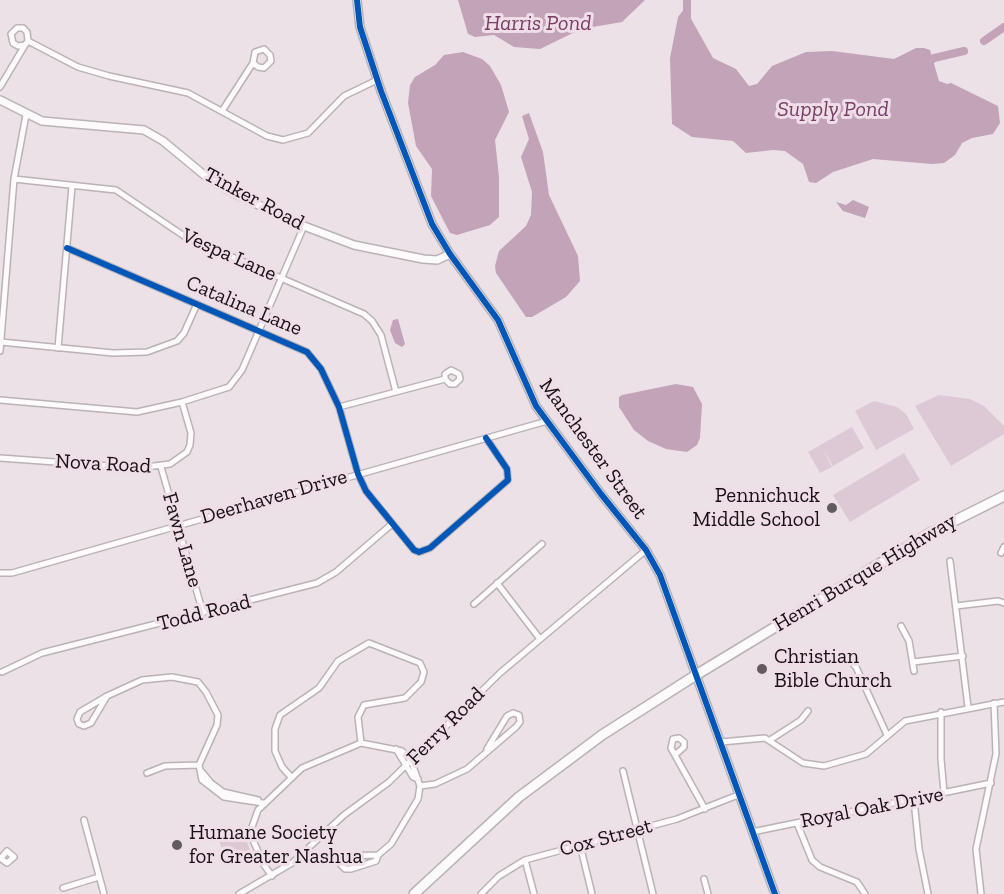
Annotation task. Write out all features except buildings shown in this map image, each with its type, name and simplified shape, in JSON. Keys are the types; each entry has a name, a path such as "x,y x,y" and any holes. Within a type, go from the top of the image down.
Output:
{"main road":[{"name":"Henri Burque Highway","path":"414,894 481,830 557,767 696,675 945,524 1004,496"}],"street":[{"name":"Manchester Street","path":"357,0 360,27 377,80 423,204 450,255 498,320 529,394 646,550 666,588 775,894"},
{"path":"0,87 26,43 87,70 188,93 267,136 293,140 312,131 349,92 377,80"},
{"path":"222,111 253,63"},
{"name":"Tinker Road","path":"0,100 26,115 63,124 122,126 144,130 163,141 223,188 304,226 354,245 423,259 437,260 450,255"},
{"path":"0,351 14,179 26,115"},
{"name":"Vespa Lane","path":"14,179 116,190 184,236 359,311 372,321 381,335 396,392"},
{"path":"58,348 72,186"},
{"path":"0,400 137,412 182,402 229,387 242,370 304,226"},
{"name":"Catalina Lane","path":"67,248 307,352 321,369 339,407 358,474 372,500 414,550 425,551 505,484 509,474 507,469 486,438"},
{"path":"1,342 131,353 158,350 177,341 184,333 196,304"},
{"path":"339,407 445,380"},
{"name":"Nova Road","path":"0,458 138,468 161,467 179,460 188,452 191,433 182,402"},
{"name":"Deerhaven Drive","path":"0,573 12,573 548,421"},
{"name":"Fawn Lane","path":"161,467 203,613"},
{"name":"Todd Road","path":"2,672 42,653 317,583 336,572 392,524"},
{"path":"474,604 542,544"},
{"name":"Ferry Road","path":"239,894 292,863 344,815 389,782 500,673 646,550"},
{"path":"950,561 968,707"},
{"path":"498,583 540,639"},
{"path":"957,606 1004,603"},
{"path":"901,626 909,641 914,671"},
{"path":"291,777 282,767 275,752 275,729 280,715 319,688 338,661 369,643 420,663 424,672 420,682 405,698 364,705 358,717 361,743"},
{"path":"913,662 963,656"},
{"path":"848,659 856,667 887,735"},
{"path":"107,696 91,723 84,726 79,723 77,719 80,712 107,696 149,678 172,677 198,682 206,692 218,716 217,725 199,765 204,782 227,798 263,804"},
{"path":"721,742 754,738 770,740 803,763 819,766 866,754 905,721 941,712 1004,702"},
{"path":"981,894 976,849 996,754 994,703"},
{"path":"770,740 801,720 808,711"},
{"path":"941,712 944,793"},
{"path":"420,786 435,784 467,769 516,727 521,720 519,715 509,714 487,750"},
{"path":"269,877 253,842 251,832 255,816 263,804 291,777 315,761 361,743 402,751 411,760 420,786 418,799 398,836 378,855 376,861 345,870 341,865 344,856 378,855"},
{"path":"396,749 406,766 418,779"},
{"path":"675,755 705,809"},
{"path":"147,774 165,766 199,765"},
{"path":"623,771 653,894"},
{"name":"Royal Oak Drive","path":"752,832 990,783"},
{"name":"Cox Street","path":"481,894 500,876 525,860 638,830 705,809 738,795"},
{"path":"914,800 919,849 928,894"},
{"path":"84,820 104,894"},
{"path":"797,823 812,860 820,867 857,882 865,894"},
{"path":"580,845 592,894"},
{"path":"525,860 534,894"},
{"path":"63,888 99,877"},
{"path":"704,879 708,894"}],"shaded area":[{"path":"939,395 970,399 984,406 1004,426 1004,434 951,466 915,406"},
{"path":"874,401 897,407 906,414 914,429 876,450 855,411"},
{"path":"852,427 864,448 833,466 823,450 832,467 820,473 808,452"},
{"path":"904,453 920,480 850,522 833,495"},
{"path":"242,829 251,853 227,862 218,838"}],"water":[{"name":"Harris Pond","path":"458,0 645,0 622,22 581,29 540,49 514,47 494,35 475,37 468,34"},
{"name":"Supply Pond","path":"685,8 713,58 736,69 749,86 757,84 772,66 806,52 832,51 894,59 916,48 924,48 930,50 939,81 951,83 998,106 1000,123 993,134 972,138 962,143 955,155 944,163 873,159 833,172 816,183 809,182 803,164 785,151 746,153 733,141 692,137 672,124 670,58 678,17"},
{"path":"463,52 482,59 490,66 501,85 509,112 495,140 499,177 499,217 490,225 457,235 450,233 431,196 432,169 416,146 408,103 410,85 415,77 435,65 444,55"},
{"path":"529,113 543,152 549,195 578,256 580,281 566,297 532,317 526,317 496,273 495,266 499,251 526,226 531,215 532,192 521,157 529,139 522,116"},
{"path":"853,200 869,207 865,218 843,211 836,202 846,205"},
{"path":"398,319 405,344 402,347 395,343 390,330 393,320"},
{"path":"676,384 693,387 702,404 700,438 697,445 687,452 666,449 648,441 634,430 619,407 619,397 622,395"}],"waterway":[{"path":"687,0 687,20"},
{"path":"984,41 1004,27"},
{"path":"925,65 934,58 964,51"}],"cycle path":[{"path":"357,0 360,27 381,91 432,224 450,254 498,320 536,406 646,550 660,575 775,894"},
{"path":"67,248 307,352 321,369 339,407 358,474 366,491 414,550 419,552 430,548 508,480 507,469 486,438"}],"place":[{"name":"Pennichuck Middle School","path":"832,508"},
{"name":"Christian Bible Church","path":"762,669"},
{"name":"Humane Society for Greater Nashua","path":"177,845"}]}
